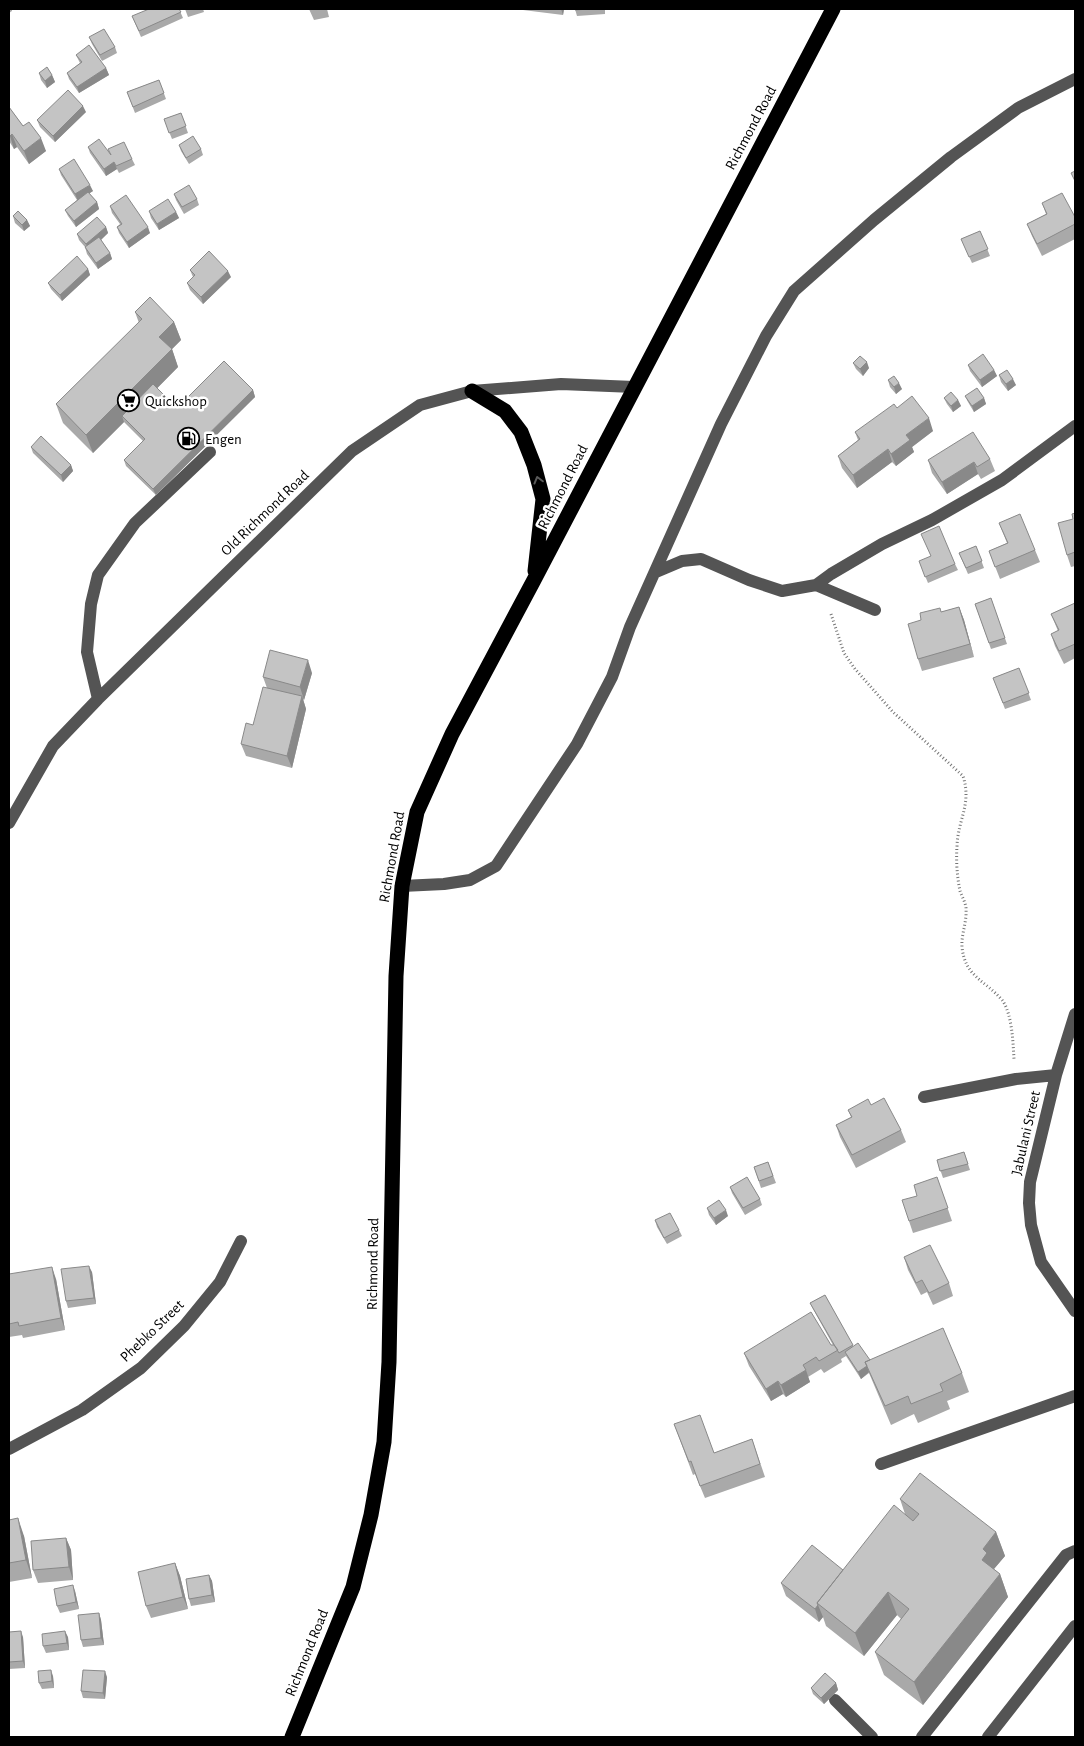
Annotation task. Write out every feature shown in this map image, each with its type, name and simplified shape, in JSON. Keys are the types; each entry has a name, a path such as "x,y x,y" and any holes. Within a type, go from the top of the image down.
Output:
{"highway":[{"name":"Richmond Road","path":"292,1737 353,1587 371,1515 384,1442 389,1362 396,976 402,886 417,812 452,734 833,9"},
{"path":"472,391 505,411 521,432 534,465 543,499 534,580"}],"street":[{"path":"402,886 444,884 470,880 496,866 577,744 612,677 630,627 721,424 766,336 794,291 874,220 950,157 1018,108 1075,79"},
{"name":"Old Richmond Road","path":"9,823 52,746 352,451 420,405 472,391 561,384 634,387"},
{"path":"656,572 682,561 702,559 782,592 816,585 882,544 932,520 1002,480 1075,426"},
{"path":"98,699 87,652 91,604 98,575 134,523 210,452"},
{"path":"816,585 875,610"},
{"name":"Jabulani Street","path":"1075,1014 1056,1075 1030,1182 1031,1225 1041,1262 1075,1311"},
{"path":"924,1097 1016,1079 1056,1075"},
{"name":"Phebko Street","path":"9,1449 82,1410 141,1368 184,1326 220,1282 241,1241"},
{"path":"881,1464 1075,1396"},
{"path":"922,1737 1066,1554 1075,1551"},
{"path":"988,1737 1075,1626"},
{"path":"835,1700 872,1737"}],"path":[{"path":"816,585 828,605 844,653 855,669 893,712 963,776 967,789 957,842 956,864 966,908 962,946 972,975 1002,1001 1007,1011 1016,1079"}],"building":[{"path":"149,9 179,9 181,12 139,31 132,16"},
{"path":"104,29 115,47 100,55 89,37"},
{"path":"89,45 106,68 77,87 67,73 82,62 76,55"},
{"path":"47,67 52,75 45,81 39,73"},
{"path":"159,80 164,93 133,107 127,92"},
{"path":"68,90 83,106 53,136 37,120"},
{"path":"9,107 23,126 29,122 41,138 24,151 12,134 9,135"},
{"path":"181,113 186,126 169,133 164,119"},
{"path":"193,136 201,149 186,158 179,145"},
{"path":"99,139 111,155 108,149 124,142 132,159 116,166 114,162 104,169 88,147"},
{"path":"74,159 90,185 75,194 59,169"},
{"path":"1075,171 1075,181 1071,173"},
{"path":"189,185 197,199 182,207 174,194"},
{"path":"88,192 97,202 74,221 65,210"},
{"path":"1062,193 1075,217 1075,224 1037,244 1027,224 1047,214 1042,203"},
{"path":"126,195 148,227 127,242 117,227 122,224 110,206"},
{"path":"168,199 176,212 157,224 149,211"},
{"path":"18,211 27,220 22,225 13,216"},
{"path":"97,217 106,227 86,244 77,234"},
{"path":"980,231 988,249 969,257 961,239"},
{"path":"99,237 110,253 96,263 85,247"},
{"path":"209,251 228,271 201,297 187,283 195,275 190,270"},
{"path":"77,256 88,269 60,295 48,283"},
{"path":"150,297 174,322 159,337 172,349 86,435 56,404 142,319 135,312"},
{"path":"983,354 994,370 980,380 968,365"},
{"path":"860,356 867,362 860,369 853,363"},
{"path":"224,361 253,390 153,489 124,460 145,439 122,416 153,384 177,408"},
{"path":"1007,370 1013,379 1006,384 999,375"},
{"path":"894,376 899,383 894,387 888,380"},
{"path":"977,388 984,398 972,406 965,396"},
{"path":"951,392 958,400 951,406 944,398"},
{"path":"912,396 929,418 906,435 910,440 891,454 888,449 853,475 838,456 860,439 855,432 894,404 897,408"},
{"path":"973,432 990,459 977,467 974,462 942,482 928,460"},
{"path":"41,436 71,465 61,475 31,447"},
{"path":"1075,513 1075,552 1067,555 1058,523 1073,519 1072,514"},
{"path":"1020,514 1035,550 995,567 989,551 1008,543 999,523"},
{"path":"939,526 955,564 925,577 919,561 931,556 921,534"},
{"path":"976,546 982,561 966,568 959,553"},
{"path":"991,598 1005,638 989,643 975,604"},
{"path":"1075,603 1075,644 1059,651 1051,634 1059,630 1051,614"},
{"path":"959,607 970,644 918,659 908,624 921,620 920,613 940,608 941,612"},
{"path":"270,650 308,660 300,687 263,677"},
{"path":"1019,668 1029,693 1003,703 993,678"},
{"path":"263,687 302,696 287,756 241,744 246,723 253,725"},
{"path":"884,1098 901,1130 852,1155 836,1125 852,1117 848,1110 868,1099 871,1105"},
{"path":"964,1152 968,1164 940,1171 937,1160"},
{"path":"768,1162 773,1176 759,1181 754,1167"},
{"path":"747,1177 760,1199 743,1208 730,1187"},
{"path":"937,1177 948,1208 909,1221 902,1200 917,1196 914,1185"},
{"path":"719,1200 726,1210 714,1218 707,1208"},
{"path":"670,1213 679,1230 664,1238 655,1220"},
{"path":"930,1245 949,1283 929,1293 922,1280 916,1283 904,1257"},
{"path":"89,1266 94,1298 66,1301 61,1269"},
{"path":"52,1267 61,1318 19,1326 18,1322 9,1324 9,1274"},
{"path":"825,1295 853,1345 839,1353 810,1303"},
{"path":"811,1312 831,1345 834,1345 838,1350 819,1361 816,1357 803,1365 806,1370 781,1385 778,1381 766,1389 744,1353"},
{"path":"943,1328 962,1373 940,1384 943,1391 911,1404 908,1396 885,1406 865,1362"},
{"path":"858,1343 870,1360 865,1362 867,1366 858,1372 845,1352"},
{"path":"700,1415 714,1453 752,1439 760,1464 700,1486 674,1424"},
{"path":"920,1473 996,1532 983,1549 987,1553 982,1560 1000,1574 914,1682 875,1652 909,1609 888,1592 855,1633 817,1603 894,1505 913,1521 919,1514 900,1499"},
{"path":"18,1518 26,1560 9,1563 9,1520"},
{"path":"66,1538 69,1567 33,1570 31,1541"},
{"path":"812,1545 843,1570 817,1603 818,1605 815,1609 781,1583"},
{"path":"175,1563 183,1597 146,1606 138,1572"},
{"path":"209,1575 212,1595 189,1599 186,1579"},
{"path":"73,1585 76,1602 57,1606 54,1589"},
{"path":"99,1613 101,1638 81,1640 78,1615"},
{"path":"21,1631 23,1661 9,1662 9,1632"},
{"path":"65,1631 67,1643 43,1646 42,1634"},
{"path":"51,1670 52,1681 39,1683 38,1671"},
{"path":"83,1670 105,1671 103,1693 81,1691"},
{"path":"825,1673 836,1683 821,1698 811,1688"}],"place":[{"name":"Quickshop","path":"129,401"},
{"name":"Engen","path":"189,439"}]}
